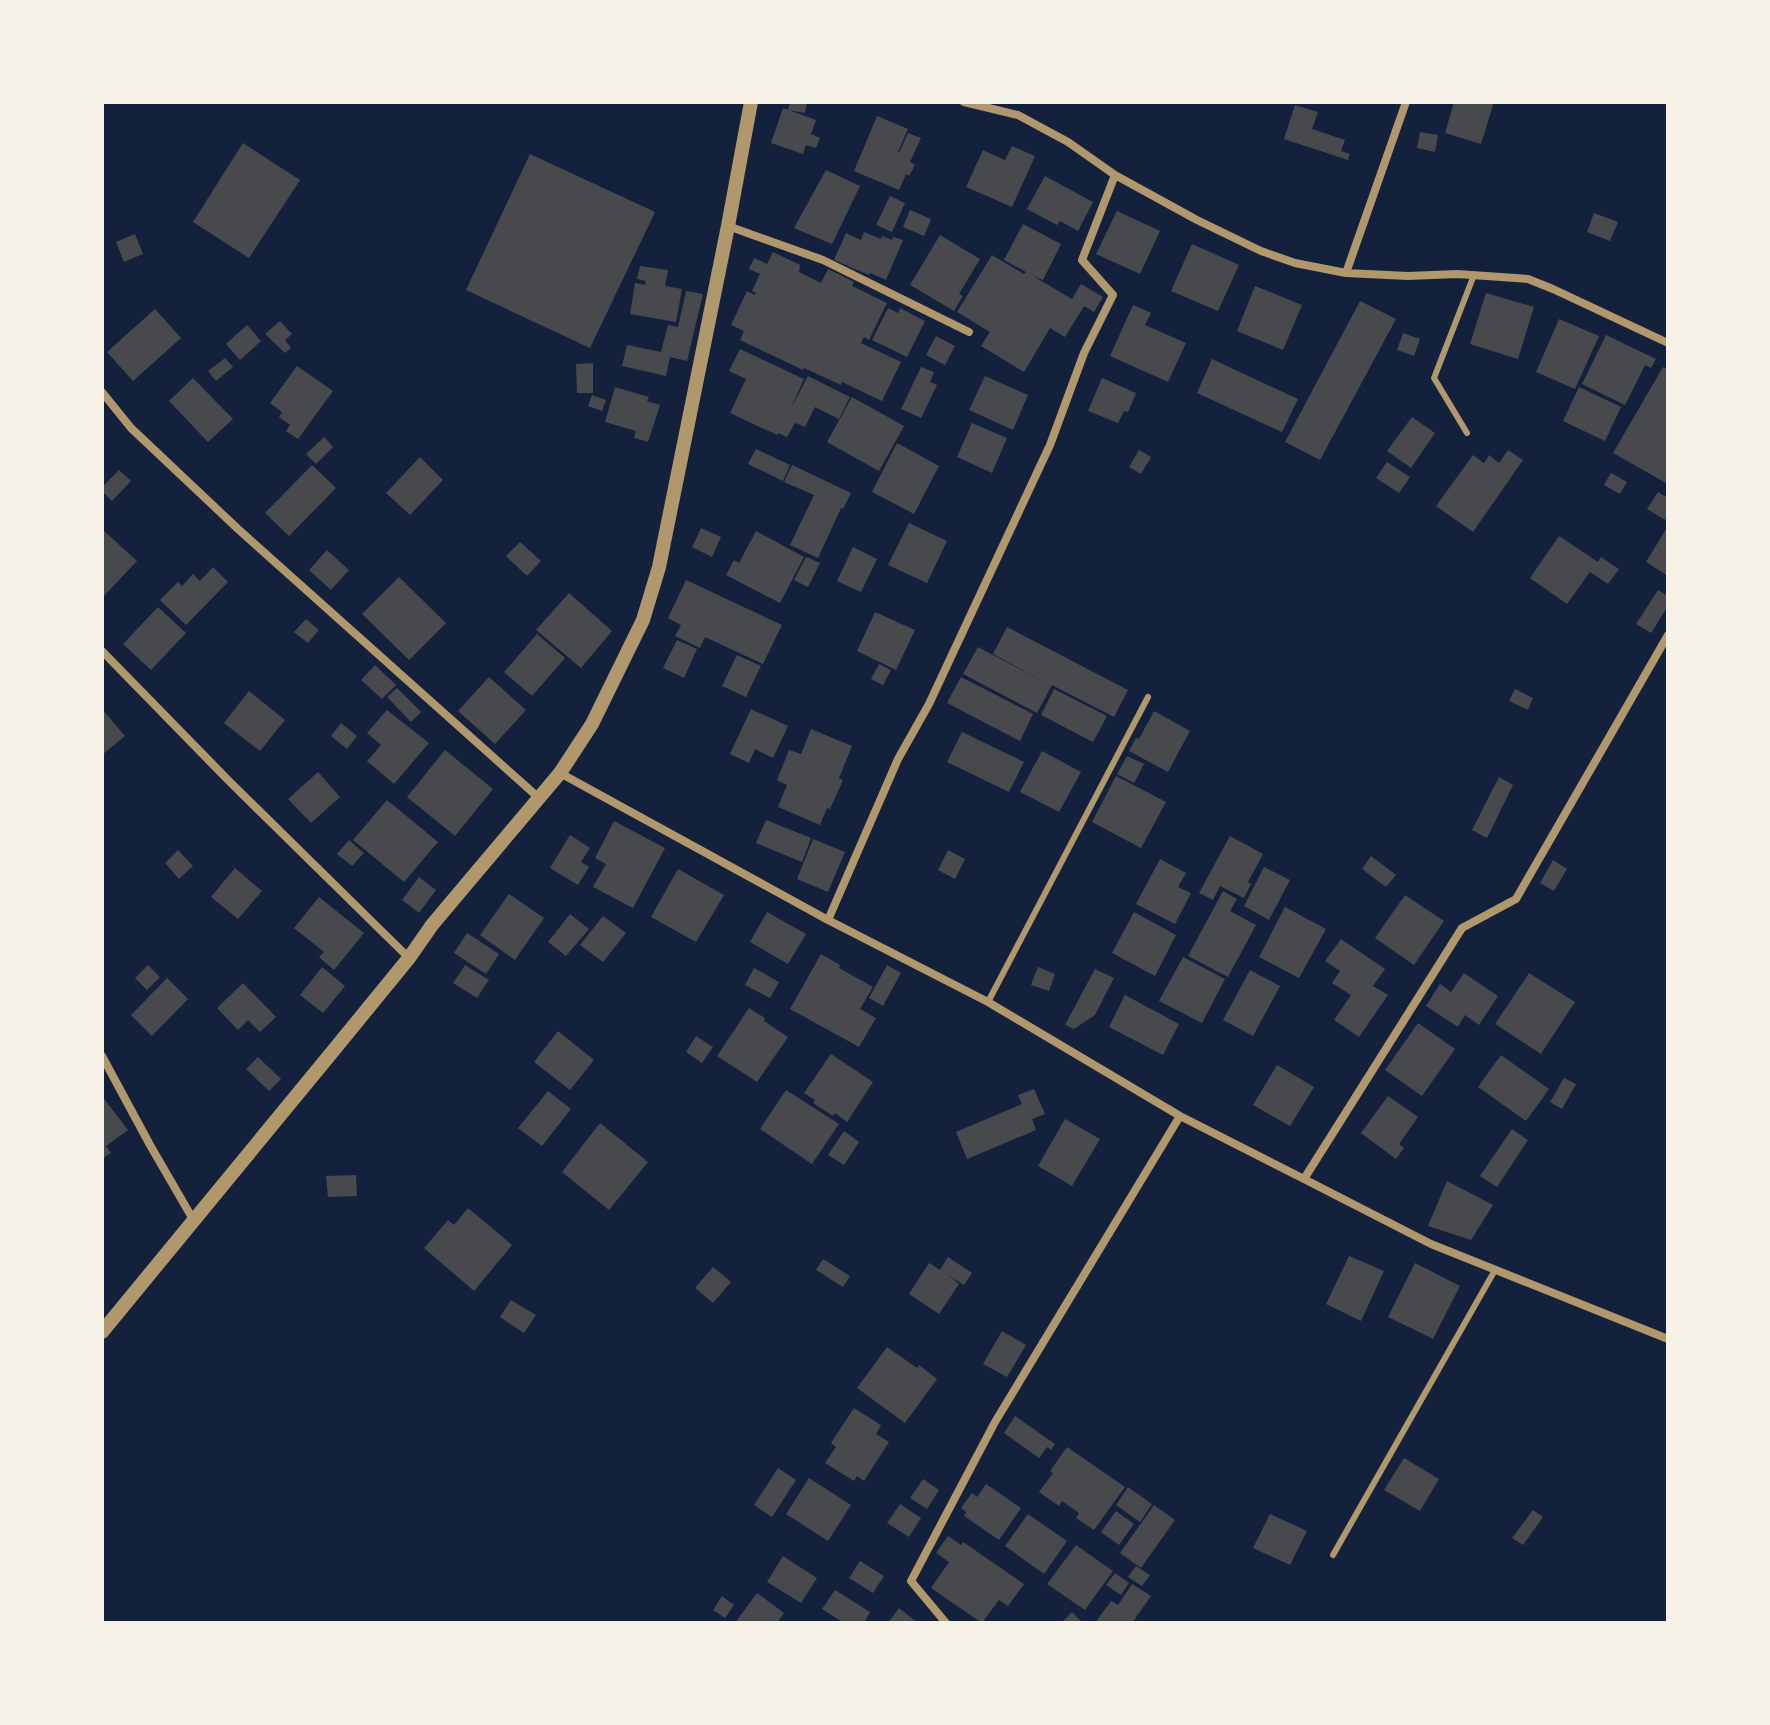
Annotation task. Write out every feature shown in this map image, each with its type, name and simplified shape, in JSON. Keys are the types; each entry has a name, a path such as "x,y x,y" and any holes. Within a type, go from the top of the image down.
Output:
{"street":[{"path":"102,1332 409,958 432,925 560,773 592,724 643,620 659,567 751,102"},
{"path":"964,102 1018,115 1068,142 1115,175 1197,220 1261,251 1295,263 1346,273 1408,276 1457,274 1528,279 1668,343"},
{"path":"1346,273 1406,102"},
{"path":"828,920 898,759 929,704 1050,445 1084,353 1113,295 1082,260 1115,175"},
{"path":"728,226 823,260 969,332"},
{"path":"102,392 131,428 238,529 539,798"},
{"path":"1304,1179 1462,928 1516,899 1668,635"},
{"path":"102,651 409,958"},
{"path":"560,773 828,920 988,1002 1180,1116 1431,1244 1668,1339"},
{"path":"102,1056 194,1221"},
{"path":"946,1623 911,1581 995,1422 1180,1116"}],"lane":[{"path":"1467,433 1434,378 1474,275"},
{"path":"988,1002 1148,697"},
{"path":"1333,1555 1495,1270"}],"building":[{"path":"790,102 807,102 805,113 788,110"},
{"path":"1454,102 1494,102 1481,144 1445,133"},
{"path":"1295,105 1318,112 1312,129 1345,140 1341,151 1350,154 1348,160 1284,139"},
{"path":"783,108 816,120 811,134 820,138 816,148 806,145 803,154 771,143"},
{"path":"877,116 908,129 899,153 908,133 921,138 910,162 915,165 909,176 906,174 899,190 854,171"},
{"path":"1420,132 1438,135 1435,152 1417,148"},
{"path":"243,143 300,180 249,258 193,222"},
{"path":"1012,146 1035,156 1012,207 966,187 983,150 1005,160"},
{"path":"530,154 655,212 590,348 466,290"},
{"path":"826,170 860,186 832,244 794,228"},
{"path":"1045,176 1093,202 1078,231 1060,221 1057,225 1027,209"},
{"path":"890,196 905,203 892,232 876,225"},
{"path":"910,210 931,219 924,236 903,227"},
{"path":"1117,211 1160,231 1140,274 1096,254"},
{"path":"1594,213 1618,222 1610,241 1587,232"},
{"path":"1023,224 1061,244 1043,280 1033,276 1072,299 1081,284 1103,297 1094,312 1084,306 1065,337 1050,328 1024,372 981,346 990,332 957,312 992,255 1024,274 1026,272 1004,260"},
{"path":"864,232 881,239 882,236 903,240 886,280 834,260 846,233 861,240"},
{"path":"135,234 143,254 124,262 116,242"},
{"path":"940,235 980,259 959,294 963,296 954,311 910,285"},
{"path":"1192,244 1239,265 1218,311 1171,291"},
{"path":"773,252 800,265 799,272 821,283 828,269 854,282 852,286 887,303 869,340 864,337 861,343 901,362 882,401 842,382 841,385 803,370 740,340 744,331 731,325 747,291 755,295 752,291 760,274 749,269 754,258 767,264"},
{"path":"640,266 668,270 665,286 682,289 676,322 630,314 635,283 645,285 646,281 637,279"},
{"path":"1255,286 1302,305 1283,350 1237,331"},
{"path":"686,291 703,294 687,361 670,357 666,376 622,366 627,345 661,352 668,325 678,327"},
{"path":"1486,293 1534,307 1518,359 1470,344"},
{"path":"1360,301 1396,319 1320,460 1285,442"},
{"path":"1133,305 1151,313 1145,325 1186,343 1168,382 1110,356"},
{"path":"888,308 898,313 900,308 925,321 907,357 872,340"},
{"path":"155,309 181,338 133,381 107,352"},
{"path":"1559,319 1599,336 1575,389 1536,372"},
{"path":"280,321 292,334 285,340 291,348 285,353 265,334"},
{"path":"247,325 261,341 240,360 226,344"},
{"path":"1403,333 1420,339 1414,356 1397,350"},
{"path":"1606,335 1656,359 1651,368 1645,365 1625,405 1582,384"},
{"path":"936,336 955,346 945,365 926,355"},
{"path":"740,349 804,379 790,410 808,376 850,397 839,419 815,407 805,427 795,423 787,437 730,413 746,379 729,371"},
{"path":"225,358 233,367 216,381 208,371"},
{"path":"1212,359 1298,399 1282,432 1197,393"},
{"path":"593,363 593,393 577,393 576,364"},
{"path":"297,366 333,391 298,439 286,431 290,425 279,417 282,412 270,403"},
{"path":"921,367 934,372 930,382 937,385 921,418 901,409"},
{"path":"1663,367 1668,370 1666,483 1613,453"},
{"path":"985,376 1028,395 1013,430 969,410"},
{"path":"193,378 233,419 208,442 169,401"},
{"path":"1102,378 1136,393 1128,412 1124,411 1118,423 1088,411"},
{"path":"615,387 649,397 647,401 660,405 648,442 634,438 636,431 605,422"},
{"path":"1579,387 1621,407 1605,441 1563,421"},
{"path":"592,395 606,400 602,411 588,406"},
{"path":"852,397 904,426 879,471 827,442"},
{"path":"1412,417 1435,433 1411,468 1387,451"},
{"path":"972,423 1007,438 992,473 957,457"},
{"path":"324,437 333,447 316,464 306,454"},
{"path":"897,443 939,466 914,514 872,492"},
{"path":"756,449 790,465 783,481 748,464"},
{"path":"1139,450 1151,457 1141,474 1129,467"},
{"path":"1508,450 1523,460 1473,532 1436,506 1473,455 1484,463 1489,455 1499,463"},
{"path":"420,457 443,480 410,515 386,493"},
{"path":"1387,462 1410,477 1399,493 1376,478"},
{"path":"312,465 336,488 289,536 265,513"},
{"path":"792,465 851,493 818,558 790,545 814,495 784,482"},
{"path":"119,470 131,481 112,501 102,487"},
{"path":"1611,473 1627,482 1620,494 1604,485"},
{"path":"1658,492 1668,498 1665,520 1647,509"},
{"path":"909,523 947,541 927,583 888,565"},
{"path":"1668,526 1668,576 1646,562"},
{"path":"701,528 721,537 712,557 692,547"},
{"path":"102,529 137,561 102,598"},
{"path":"756,531 804,557 780,603 726,575 734,560 739,563"},
{"path":"1559,536 1598,562 1601,557 1619,569 1608,584 1590,572 1567,604 1530,578"},
{"path":"520,542 541,561 527,576 506,556"},
{"path":"853,547 877,559 861,592 837,581"},
{"path":"327,550 349,570 331,590 309,570"},
{"path":"806,557 820,563 808,587 794,580"},
{"path":"213,567 228,582 186,625 160,600 178,582 182,586 193,574 200,581"},
{"path":"399,577 446,623 409,660 362,614"},
{"path":"686,580 782,625 763,664 705,637 700,648 675,636 681,625 668,618"},
{"path":"1658,590 1668,596 1668,606 1651,633 1636,624"},
{"path":"569,593 612,631 581,668 536,630"},
{"path":"158,607 186,633 151,670 123,644"},
{"path":"875,612 915,630 896,670 857,651"},
{"path":"306,619 319,630 308,643 294,632"},
{"path":"1007,627 1128,690 1114,717 1052,685 1037,713 963,674 978,647 1048,684 993,654"},
{"path":"537,634 565,658 532,696 504,672"},
{"path":"677,640 697,649 684,678 663,668"},
{"path":"737,655 761,666 746,697 722,686"},
{"path":"879,664 891,670 883,685 871,679"},
{"path":"375,665 396,685 382,699 361,680"},
{"path":"489,677 526,710 495,744 458,711"},
{"path":"961,677 1033,714 1020,741 947,703"},
{"path":"397,688 421,712 411,722 387,697"},
{"path":"1054,689 1107,716 1093,742 1041,715"},
{"path":"1515,689 1533,698 1528,710 1509,701"},
{"path":"249,691 285,720 260,751 224,723"},
{"path":"102,709 125,736 102,755"},
{"path":"751,709 788,726 773,758 755,749 749,763 730,754"},
{"path":"387,710 429,743 394,784 367,761 381,745 367,733"},
{"path":"1154,711 1190,731 1168,772 1129,751"},
{"path":"341,723 357,736 347,749 331,736"},
{"path":"811,729 852,746 839,778 843,780 820,825 778,807 787,785 777,780 789,750 801,754"},
{"path":"962,732 1024,762 1009,792 947,762"},
{"path":"445,750 493,789 455,836 407,797"},
{"path":"1042,751 1081,772 1059,812 1020,792"},
{"path":"1127,756 1144,764 1134,783 1117,774"},
{"path":"318,772 340,797 311,823 288,799"},
{"path":"1116,776 1166,802 1141,848 1092,822"},
{"path":"1499,777 1513,785 1487,838 1472,830"},
{"path":"387,800 438,842 404,882 353,840"},
{"path":"766,820 811,838 802,862 756,843"},
{"path":"614,821 665,848 633,908 593,887 606,864 595,858"},
{"path":"570,835 590,848 581,862 589,867 578,885 550,868"},
{"path":"1230,836 1263,854 1248,882 1251,884 1244,898 1220,886 1213,900 1199,893"},
{"path":"813,839 845,852 828,892 797,879"},
{"path":"349,840 364,853 352,866 337,854"},
{"path":"178,850 193,866 179,879 165,863"},
{"path":"948,850 965,859 955,879 938,870"},
{"path":"1371,856 1396,875 1386,887 1362,869"},
{"path":"1160,859 1186,873 1178,887 1191,893 1175,924 1136,904"},
{"path":"1553,860 1567,869 1554,891 1540,883"},
{"path":"1264,867 1290,880 1269,920 1244,906"},
{"path":"235,868 262,891 238,919 211,897"},
{"path":"678,869 724,895 696,942 651,917"},
{"path":"419,877 436,890 419,913 402,900"},
{"path":"1223,891 1237,899 1230,911 1256,925 1228,977 1188,956"},
{"path":"509,894 544,918 515,960 480,935"},
{"path":"1405,895 1444,921 1414,965 1375,938"},
{"path":"319,897 364,933 334,970 319,957 324,952 294,928"},
{"path":"1285,907 1326,929 1299,978 1259,957"},
{"path":"767,912 806,934 788,964 750,942"},
{"path":"1134,912 1176,935 1155,976 1112,953"},
{"path":"570,914 589,929 566,956 548,942"},
{"path":"603,916 626,933 603,962 580,945"},
{"path":"467,933 499,954 486,974 454,953"},
{"path":"1341,939 1385,969 1373,986 1388,995 1359,1037 1334,1020 1351,995 1332,983 1340,971 1325,961"},
{"path":"821,954 873,987 860,1009 876,1018 859,1047 790,1009"},
{"path":"1183,957 1225,979 1202,1023 1159,1001"},
{"path":"148,965 160,977 147,990 135,978"},
{"path":"465,965 489,980 477,998 453,983"},
{"path":"887,965 901,973 883,1006 869,998"},
{"path":"322,967 345,986 323,1013 300,995"},
{"path":"1038,967 1055,974 1049,991 1031,985"},
{"path":"754,968 779,982 770,998 745,985"},
{"path":"1095,969 1114,978 1095,1015 1074,1029 1065,1025"},
{"path":"1250,970 1280,986 1253,1036 1223,1020"},
{"path":"1464,973 1498,996 1479,1025 1465,1015 1458,1027 1426,1006 1440,984 1451,992"},
{"path":"1529,973 1575,1002 1541,1054 1495,1024"},
{"path":"167,978 188,999 152,1036 131,1015"},
{"path":"243,983 276,1017 260,1032 248,1020 238,1030 217,1008"},
{"path":"1125,995 1179,1024 1163,1055 1109,1027"},
{"path":"749,1008 788,1037 757,1082 717,1056"},
{"path":"1418,1023 1455,1049 1422,1096 1385,1070"},
{"path":"558,1031 594,1060 570,1090 534,1062"},
{"path":"696,1036 713,1047 702,1063 686,1052"},
{"path":"831,1054 873,1082 847,1122 813,1103 815,1100 804,1093"},
{"path":"1501,1055 1549,1089 1526,1121 1478,1087"},
{"path":"258,1057 281,1079 269,1091 246,1069"},
{"path":"1277,1065 1314,1087 1290,1126 1253,1105"},
{"path":"1564,1078 1576,1084 1562,1109 1550,1102"},
{"path":"1034,1089 1045,1114 1032,1119 1036,1130 967,1159 956,1132 1022,1104 1018,1095"},
{"path":"786,1090 839,1124 812,1164 760,1129"},
{"path":"548,1091 571,1109 542,1146 518,1128"},
{"path":"102,1096 128,1130 106,1146 111,1153 102,1159"},
{"path":"1388,1096 1418,1117 1399,1144 1404,1148 1396,1159 1361,1133"},
{"path":"1065,1119 1100,1139 1072,1186 1038,1166"},
{"path":"600,1123 648,1162 609,1210 562,1172"},
{"path":"1512,1129 1528,1140 1497,1187 1480,1176"},
{"path":"844,1131 859,1142 844,1165 828,1155"},
{"path":"356,1175 357,1196 328,1197 326,1176"},
{"path":"1447,1181 1493,1205 1471,1240 1428,1226"},
{"path":"468,1208 512,1245 474,1291 424,1248 448,1220 454,1225"},
{"path":"1349,1256 1384,1271 1361,1321 1326,1304"},
{"path":"948,1257 972,1273 964,1285 948,1275 959,1284 939,1314 909,1294 929,1263 940,1270"},
{"path":"823,1259 850,1276 843,1287 816,1270"},
{"path":"1415,1263 1460,1286 1433,1339 1388,1317"},
{"path":"713,1267 731,1282 713,1303 695,1288"},
{"path":"511,1300 536,1315 524,1333 500,1317"},
{"path":"1002,1331 1026,1345 1007,1377 983,1364"},
{"path":"887,1347 937,1379 905,1423 857,1388"},
{"path":"854,1408 881,1425 876,1434 889,1442 864,1481 857,1476 854,1481 825,1463 836,1447 831,1443"},
{"path":"1015,1416 1055,1444 1051,1450 1047,1447 1039,1458 1004,1433"},
{"path":"1067,1447 1125,1487 1094,1530 1076,1518 1079,1513 1062,1501 1059,1506 1039,1492"},
{"path":"1404,1458 1439,1479 1420,1511 1384,1490"},
{"path":"778,1468 796,1480 772,1517 754,1505"},
{"path":"809,1478 851,1505 828,1541 786,1514"},
{"path":"923,1479 939,1490 927,1509 910,1498"},
{"path":"986,1484 1021,1508 999,1540 964,1516 966,1512 961,1508 972,1493 977,1497"},
{"path":"1128,1487 1152,1504 1140,1522 1116,1505"},
{"path":"900,1504 921,1518 909,1537 887,1523"},
{"path":"1154,1505 1175,1520 1141,1568 1120,1553"},
{"path":"1533,1510 1543,1517 1523,1545 1512,1538"},
{"path":"1116,1511 1134,1524 1119,1545 1101,1532"},
{"path":"1028,1514 1067,1541 1044,1574 1005,1546"},
{"path":"1270,1514 1307,1531 1290,1565 1253,1548"},
{"path":"948,1536 961,1545 963,1542 1024,1584 1008,1606 999,1600 982,1623 931,1588 949,1562 936,1553"},
{"path":"1076,1545 1113,1571 1085,1610 1047,1584"},
{"path":"783,1556 817,1578 801,1603 767,1582"},
{"path":"860,1561 884,1576 873,1593 849,1578"},
{"path":"1136,1566 1150,1575 1142,1586 1128,1577"},
{"path":"1115,1573 1129,1583 1121,1595 1106,1585"},
{"path":"1132,1584 1151,1596 1132,1623 1095,1623 1111,1601 1118,1605"},
{"path":"835,1590 870,1612 864,1623 844,1623 822,1609"},
{"path":"757,1593 784,1613 777,1623 735,1623"},
{"path":"722,1596 734,1605 725,1618 713,1610"},
{"path":"899,1608 918,1623 888,1623"},
{"path":"1072,1612 1083,1623 1061,1623"}]}
